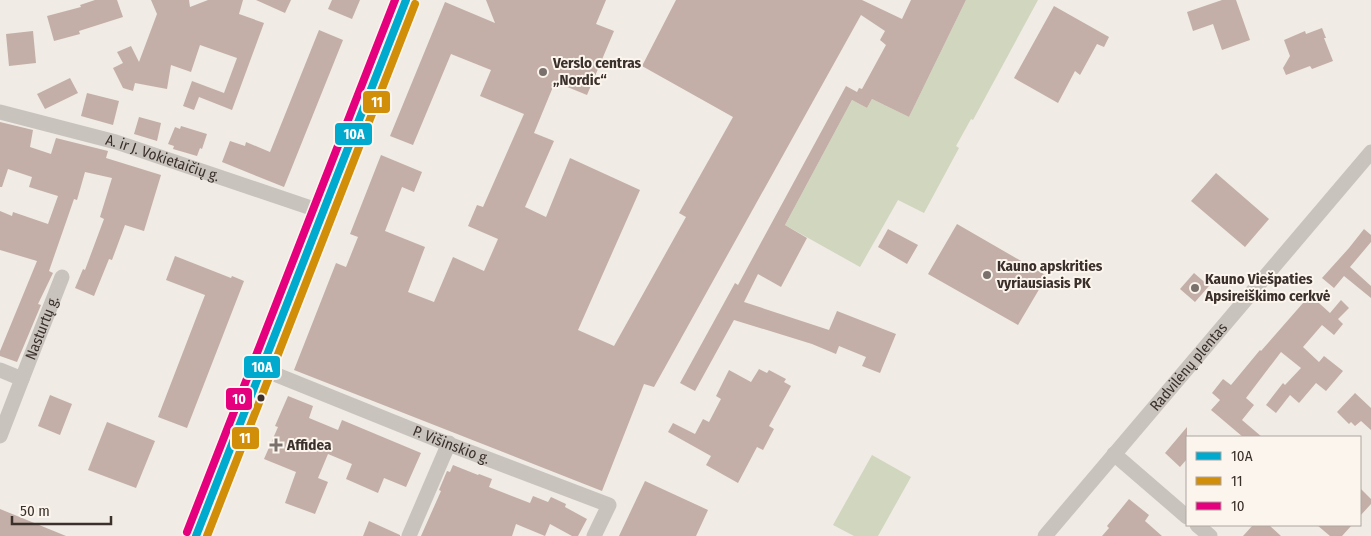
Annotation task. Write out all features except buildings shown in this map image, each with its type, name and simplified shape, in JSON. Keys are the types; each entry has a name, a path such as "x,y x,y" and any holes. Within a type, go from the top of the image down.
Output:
{"main road":[{"path":"196,536 406,0"}],"street":[{"name":"A. ir J. Vokietaičių g.","path":"0,112 116,142 323,212"},
{"name":"Radvilėnų plentas","path":"1045,536 1371,152"},
{"name":"Nasturtų g.","path":"0,436 62,277"},
{"name":"P. Višinskio g.","path":"262,369 449,444 610,505 594,536"},
{"name":"Nasturtų g.","path":"0,370 22,379"},
{"path":"409,536 449,444"},
{"path":"1114,454 1186,516"},
{"path":"1198,526 1210,536"}],"green space":[{"path":"966,0 1038,0 973,120 971,119 956,146 959,148 924,213 898,200 860,267 785,225 852,100 867,108 872,99 909,117"},
{"path":"872,455 911,477 878,536 854,536 833,525"}],"transit line":[{"name":"10","path":"187,532 395,0"},
{"name":"10A","path":"196,536 406,0"},
{"name":"11","path":"207,536 415,4"}],"place":[{"name":"Verslo centras „Nordic“","path":"543,72"},
{"name":"Kauno apskrities vyriausiasis PK","path":"987,275"},
{"name":"Kauno Viešpaties Apsireiškimo cerkvė","path":"1195,288"},
{"name":"Affidea","path":"276,445"}]}
